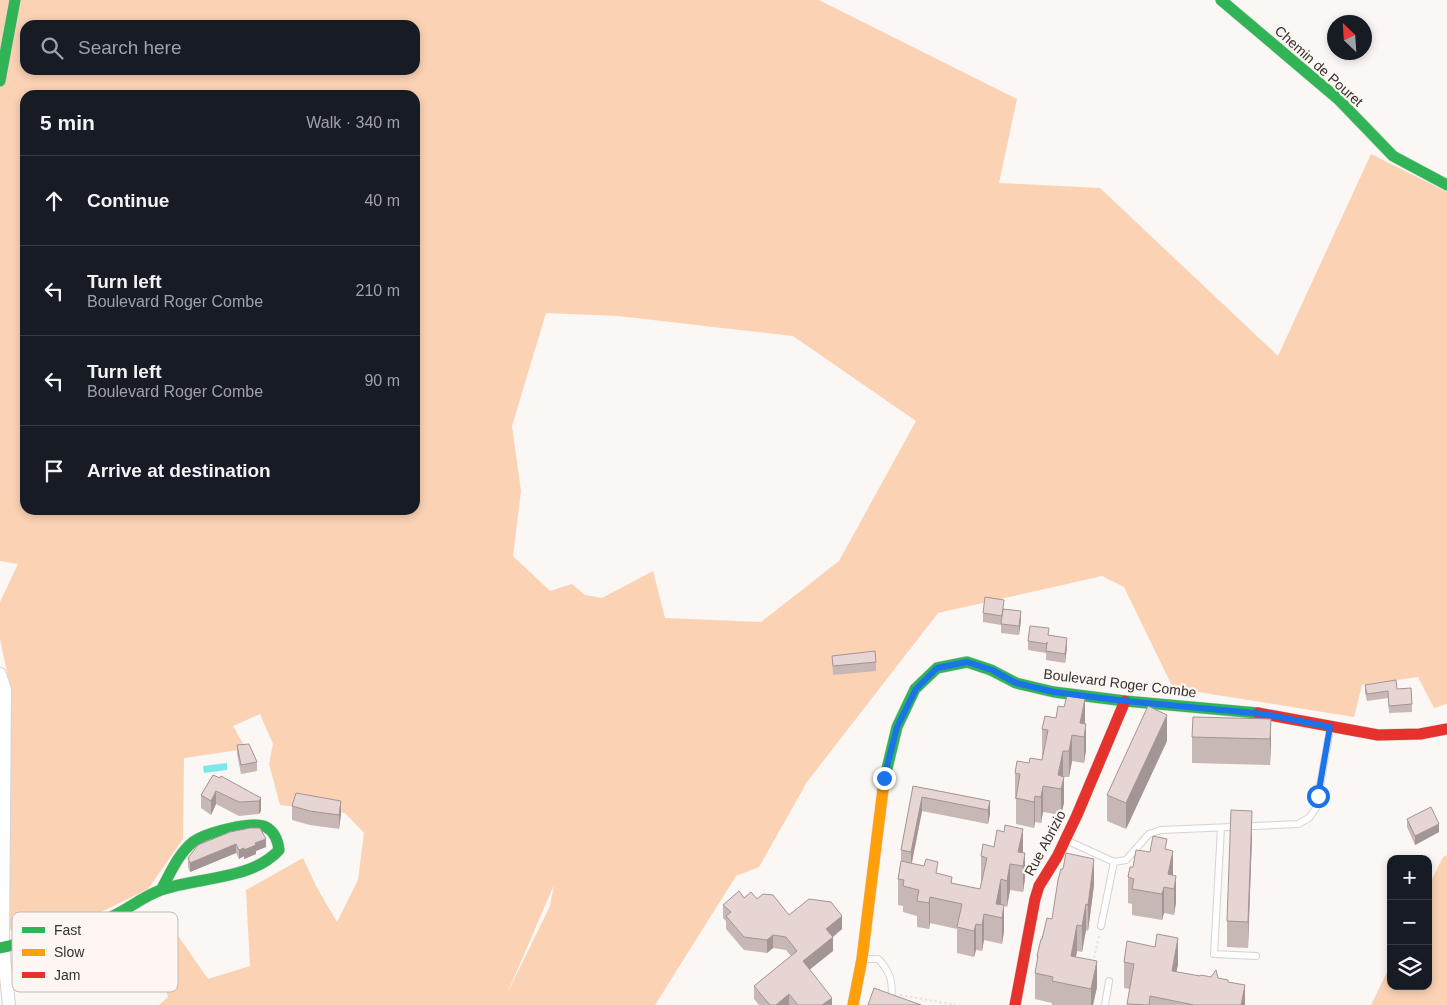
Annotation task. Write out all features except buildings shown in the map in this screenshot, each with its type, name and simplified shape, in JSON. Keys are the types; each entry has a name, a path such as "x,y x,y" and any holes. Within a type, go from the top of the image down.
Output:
{"street":[{"path":"0,81 16,0"},
{"name":"Chemin de Pouret","path":"1221,0 1338,99 1393,156 1447,185"},
{"name":"Boulevard Roger Combe","path":"853,1005 862,959 884,778 897,727 916,689 937,668 967,662 992,670 1016,683 1054,692 1125,701 1264,714 1378,734 1420,734 1447,729"},
{"path":"0,674 5,690 1,947 9,1005"},
{"name":"Rue Abrizio","path":"1014,1005 1039,886 1057,857 1077,815 1125,701"},
{"path":"120,912 161,890 247,870 270,860 279,850 278,842 271,830 263,825 204,835 194,842 181,856 161,890"}],"lane":[{"path":"1064,840 1114,862 1126,860 1148,834 1161,830 1298,824 1309,818 1316,808 1330,727"},
{"path":"1221,828 1214,954 1256,956"},
{"path":"1101,926 1114,862"},
{"path":"862,959 878,959 887,967 893,994 890,1005"},
{"path":"1105,1005 1109,981"}],"path":[{"path":"1091,970 1101,926"},
{"path":"893,994 955,1005"}],"shaded area":[{"path":"0,0 819,0 1017,99 999,183 1100,188 1278,356 1371,154 1447,192 1447,704 1434,708 1418,677 1362,685 1354,717 1173,688 1124,587 1102,576 938,613 807,782 759,867 736,876 655,1005 159,1005 168,997 166,992 178,992 178,936 208,979 250,966 246,890 303,858 316,886 337,922 358,880 364,833 345,813 280,805 269,764 273,744 260,714 233,726 246,749 184,758 183,839 148,889 101,912 12,912 12,932 10,929 11,692 0,639 0,602 18,564 0,561","holes":["546,313 618,316 793,336 916,421 839,561 761,622 665,618 653,571 602,598 585,595 572,584 550,591 513,556 521,491 512,426","554,885 550,906 506,996"]},
{"path":"1447,855 1447,1005 1371,1005 1387,972 1387,990 1432,990 1432,879 1443,857"}],"water":[{"path":"227,763 227,770 204,773 203,766"}],"traffic: fast":[{"path":"0,81 15,0"},
{"path":"1221,0 1338,99 1393,156 1447,185"},
{"path":"884,781 897,727 915,689 937,668 967,662 991,670 1016,683 1054,692 1125,701 1258,713"},
{"path":"251,825 266,827 276,837 279,850 268,860 254,867 224,876 161,890 183,852 199,838 229,828 251,825"},
{"path":"121,912 161,890"},
{"path":"0,948 12,945"}],"traffic: slow":[{"path":"853,1005 862,959 884,781"}],"traffic: jam":[{"path":"1015,1005 1039,886 1057,857 1077,815 1125,701"},
{"path":"1258,713 1378,735 1420,734 1447,729"}],"route":[{"path":"884,778 897,727 916,689 937,668 967,662 992,670 1016,683 1054,692 1125,701 1264,714 1330,727 1318,796"}]}
